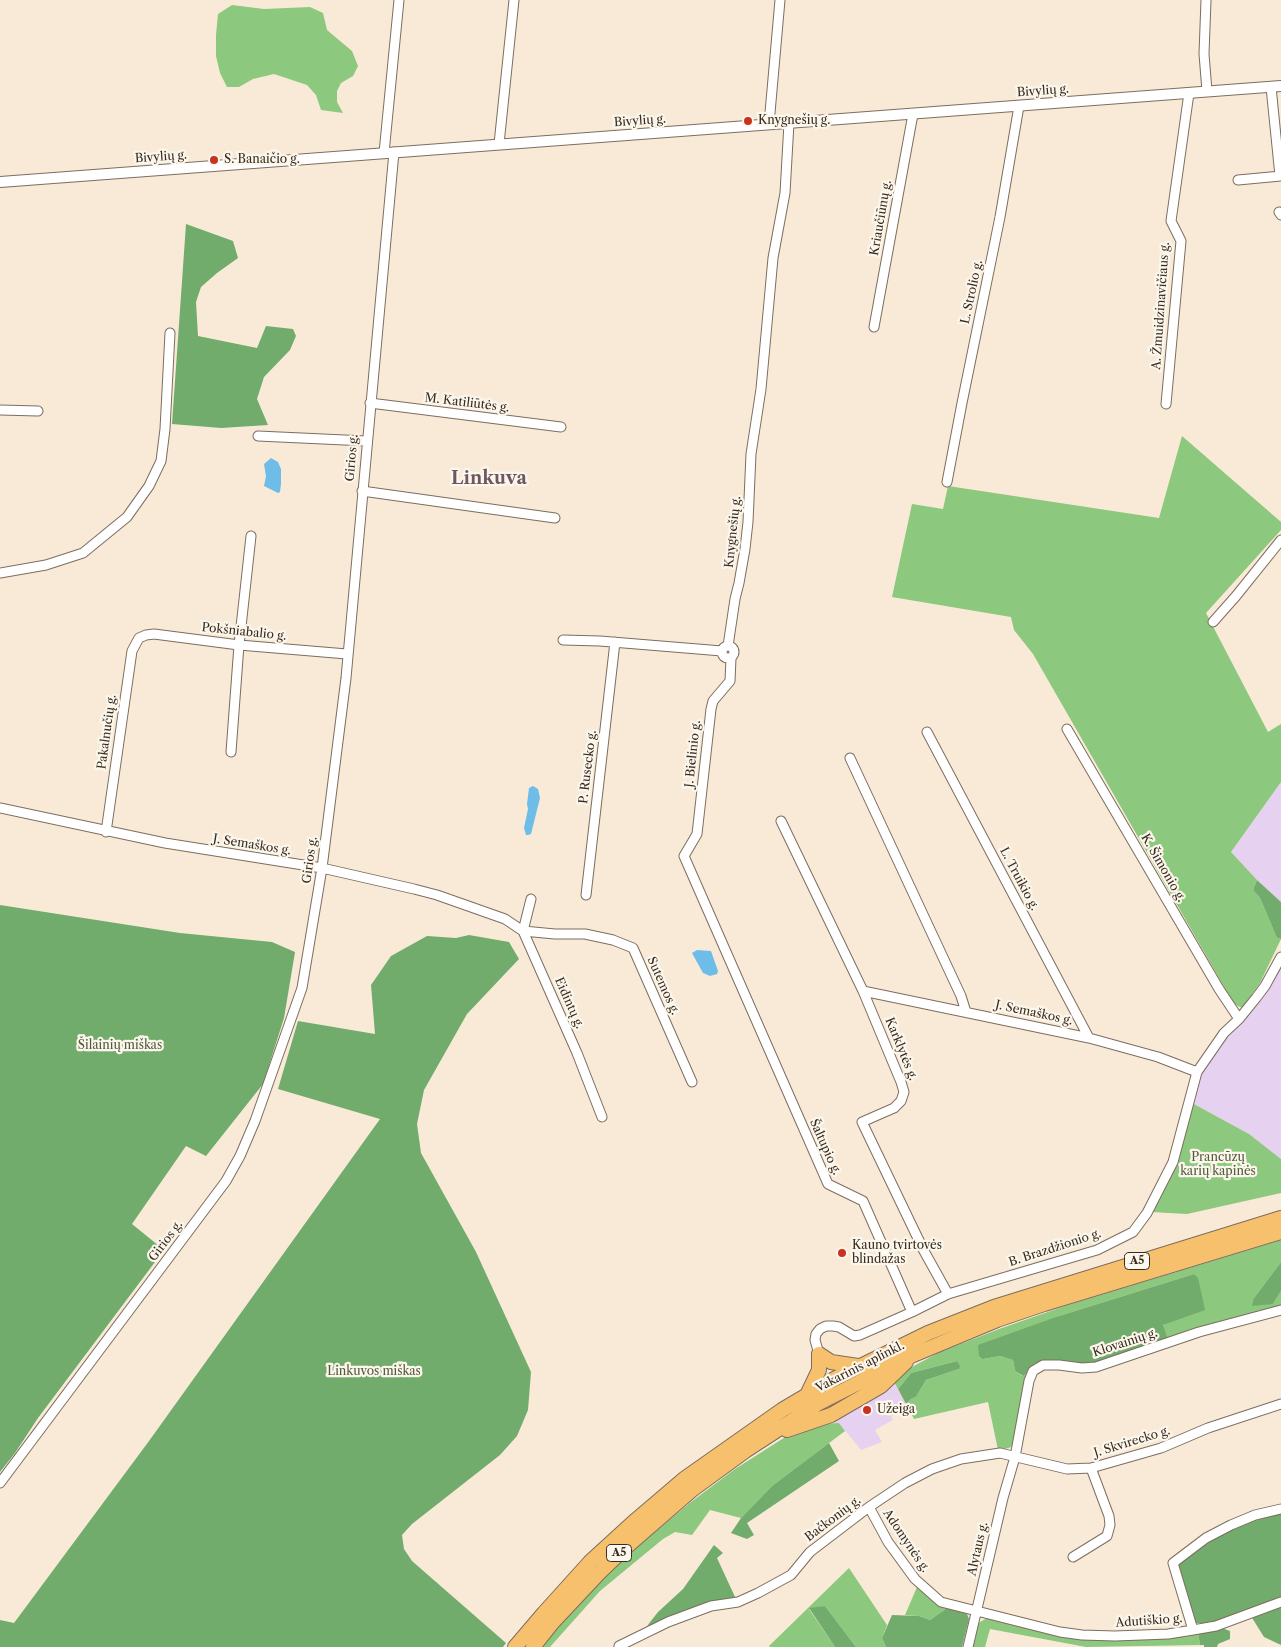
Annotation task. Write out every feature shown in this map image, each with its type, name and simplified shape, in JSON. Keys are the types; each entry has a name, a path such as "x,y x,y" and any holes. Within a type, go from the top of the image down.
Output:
{"highway":[{"name":"Vakarinis aplinkl.","path":"516,1647 590,1562 636,1520 714,1456 806,1395 928,1333 994,1307 1281,1218"},
{"name":"Vakarinis aplinkl.","path":"533,1647 553,1622 625,1548 693,1489 765,1437 831,1415 881,1386 912,1355 988,1324 1044,1304 1281,1232"},
{"path":"819,1354 831,1362 860,1366"},
{"path":"806,1395 819,1370 819,1354"}],"street":[{"name":"Girios g.","path":"0,1483 226,1181 240,1156 255,1121 302,988 322,868 346,678 370,403 399,0"},
{"path":"499,144 514,0"},
{"path":"768,124 780,0"},
{"path":"1206,0 1204,54 1207,91"},
{"name":"Bivylių g.","path":"0,182 1276,86"},
{"path":"1238,180 1280,176 1276,86"},
{"name":"A. Žmuidzinavičiaus g.","path":"1166,404 1181,241 1171,221 1189,93"},
{"name":"L. Strolio g.","path":"947,482 1000,217 1019,106"},
{"name":"Kriaučiūnų g.","path":"874,327 914,114"},
{"name":"Knygnešių g.","path":"731,658 734,652 733,648 725,649 745,549 751,454 761,389 773,258 785,194 789,123"},
{"path":"0,573 46,565 82,553 127,517 148,486 161,461 165,429 170,332"},
{"name":"M. Katiliūtės g.","path":"370,403 561,427"},
{"path":"0,410 38,411"},
{"path":"258,436 366,441"},
{"path":"362,491 555,518"},
{"path":"231,752 239,645 251,536"},
{"path":"1213,622 1281,540"},
{"name":"Pokšniabalio g.","path":"139,638 154,634 239,645 347,654"},
{"name":"Pakalnučių g.","path":"106,832 132,651 139,638"},
{"path":"563,640 725,649"},
{"name":"P. Rusecko g.","path":"586,895 615,642"},
{"name":"J. Bielinio g.","path":"684,856 697,834 711,709 713,701 730,681 731,658"},
{"name":"K. Šimonio g.","path":"1067,729 1219,989 1239,1019"},
{"name":"L. Truikio g.","path":"927,732 1089,1038"},
{"path":"850,758 961,996 966,1012"},
{"name":"J. Semaškos g.","path":"0,808 106,832 229,855 322,868 437,895 505,919 523,931"},
{"name":"Karklytės g.","path":"782,821 863,991 904,1092 901,1101 894,1108 862,1122 924,1251 948,1294"},
{"name":"Šaltupio g.","path":"684,856 828,1184 862,1201 912,1312"},
{"path":"523,931 531,899"},
{"name":"Sutemos g.","path":"523,931 585,934 612,940 633,948 692,1082"},
{"name":"Eidintų g.","path":"523,931 577,1053 602,1117"},
{"name":"B. Brazdžionio g.","path":"912,1312 948,1294 1097,1250 1133,1232 1147,1213 1172,1162 1197,1072 1224,1033 1239,1019 1265,986 1281,957"},
{"name":"J. Semaškos g.","path":"863,991 1089,1038 1158,1057 1197,1072"},
{"name":"Klovainių g.","path":"1015,1457 1029,1381 1033,1371 1043,1365 1059,1364 1082,1368 1096,1367 1199,1332 1281,1310"},
{"path":"819,1354 814,1340 820,1329 826,1326 840,1328 854,1336 860,1336 912,1312"},
{"name":"J. Skvirecko g.","path":"1015,1457 1066,1469 1091,1468 1161,1448 1208,1428 1281,1404"},
{"name":"Bačkonių g.","path":"619,1646 668,1622 711,1606 738,1602 791,1575 810,1552 905,1483 932,1469 961,1459 1000,1453 1015,1457"},
{"name":"Alytaus g.","path":"968,1647 1003,1498 1015,1457"},
{"path":"1073,1557 1107,1536 1110,1525 1110,1516 1091,1468"},
{"name":"Adomynės g.","path":"869,1508 888,1542 927,1591 941,1602 976,1611"},
{"name":"Adutiškio g.","path":"976,1611 1060,1632 1082,1635 1168,1634 1193,1630 1173,1563 1206,1538 1231,1525 1255,1515 1281,1509"},
{"path":"1193,1630 1216,1626 1281,1602"}],"shaded area":[{"path":"1281,782 1281,902 1231,852"},
{"path":"1281,965 1281,1159 1249,1134 1192,1103 1200,1077 1208,1063 1227,1038 1257,1006 1274,981"},
{"path":"884,1377 893,1380 906,1404 891,1417 893,1420 875,1430 882,1442 861,1450 839,1423 815,1424 812,1417"}],"green space":[{"path":"232,5 264,9 310,7 323,13 327,30 352,51 358,66 353,76 341,83 337,91 337,102 343,113 321,110 316,95 307,85 274,74 253,79 239,87 227,87 220,73 216,56 216,35 218,14"},
{"path":"186,224 233,241 238,258 201,287 196,302 198,336 257,348 266,326 293,329 296,336 290,350 264,377 257,399 268,425 221,428 172,424"},
{"path":"1182,436 1281,522 1281,530 1206,613 1268,732 1281,724 1281,782 1231,852 1257,880 1253,890 1260,898 1277,938 1281,939 1260,983 1242,1008 1234,1004 1033,654 1014,630 1011,617 892,597 912,504 943,509 948,486 1159,518"},
{"path":"1257,880 1281,902 1281,939 1277,938 1260,898 1253,890"},
{"name":"Šilainių miškas","path":"0,905 180,933 272,942 295,952 284,1018 263,1084 206,1156 186,1146 132,1224 164,1250 38,1418 0,1472"},
{"name":"Linkuvos miškas","path":"469,935 509,942 519,959 467,1014 424,1090 417,1124 421,1153 476,1252 531,1372 528,1410 517,1436 500,1455 412,1524 402,1535 404,1549 412,1561 506,1643 503,1647 0,1647 0,1620 14,1623 149,1441 380,1119 278,1089 298,1021 375,1034 371,985 391,956 427,936 456,938"},
{"name":"Prancūzų karių kapinės","path":"1192,1103 1249,1134 1281,1159 1281,1193 1187,1214 1151,1212 1166,1185 1177,1159"},
{"path":"1281,1240 1281,1262 1254,1298 1273,1304 1281,1291 1281,1307 1251,1313 1168,1339 1163,1326 1194,1274 1059,1316 983,1359 1000,1356 1013,1360 1015,1371 1022,1376 1027,1373 1012,1446 1009,1448 998,1450 988,1402 914,1419 906,1404 916,1397 926,1380 959,1369 957,1361 911,1373 898,1389 893,1380 897,1375 938,1353 999,1329 1065,1306"},
{"path":"1281,1262 1281,1291 1273,1304 1252,1306 1254,1298"},
{"path":"1194,1274 1198,1278 1205,1310 1163,1325 1168,1339 1096,1363 1078,1364 1049,1360 1034,1364 1023,1376 1015,1371 1013,1360 1000,1356 983,1359 979,1356 978,1345 1059,1316"},
{"path":"957,1361 960,1366 959,1369 926,1380 916,1397 906,1404 898,1389 911,1373"},
{"path":"839,1423 845,1431 772,1486 741,1518 710,1510 692,1535 675,1532 663,1539 600,1591 550,1647 542,1647 604,1578 691,1502 735,1469 798,1429 815,1424"},
{"path":"829,1443 839,1461 747,1523 754,1535 747,1539 731,1533 741,1518 772,1486"},
{"path":"1281,1513 1281,1645 1264,1637 1249,1613 1223,1623 1195,1623 1177,1567 1178,1563 1228,1530 1265,1516"},
{"path":"714,1545 723,1553 717,1558 736,1599 701,1605 647,1626 658,1612 683,1589"},
{"path":"849,1568 887,1625 882,1638 886,1647 856,1647 825,1606 809,1609 835,1647 769,1646"},
{"path":"917,1587 947,1608 930,1620 919,1616 905,1615"},
{"path":"825,1606 856,1647 835,1647 809,1608"},
{"path":"947,1608 967,1614 969,1619 962,1647 886,1647 882,1638 892,1615 919,1616 930,1620"},
{"path":"989,1617 1064,1636 1198,1632 1200,1645 1086,1647 990,1629 985,1647 971,1647 976,1626"},
{"path":"1222,1628 1230,1631 1230,1639 1218,1644 1217,1647 1204,1647 1204,1645 1200,1645 1198,1632"}],"water":[{"path":"271,458 278,462 281,469 280,492 278,493 264,486 266,476 264,464"},
{"path":"533,786 538,789 540,798 531,834 526,835 524,828 528,809 529,788"},
{"path":"697,950 711,951 718,971 717,974 710,976 703,973 692,953"}],"place":[{"name":"Knygnešių g.","path":"748,121"},
{"name":"S. Banaičio g.","path":"214,160"},
{"name":"Kauno tvirtovės blindažas","path":"842,1253"},
{"name":"Užeiga","path":"867,1410"}],"district":[{"name":"Linkuva","path":"489,479"}]}
